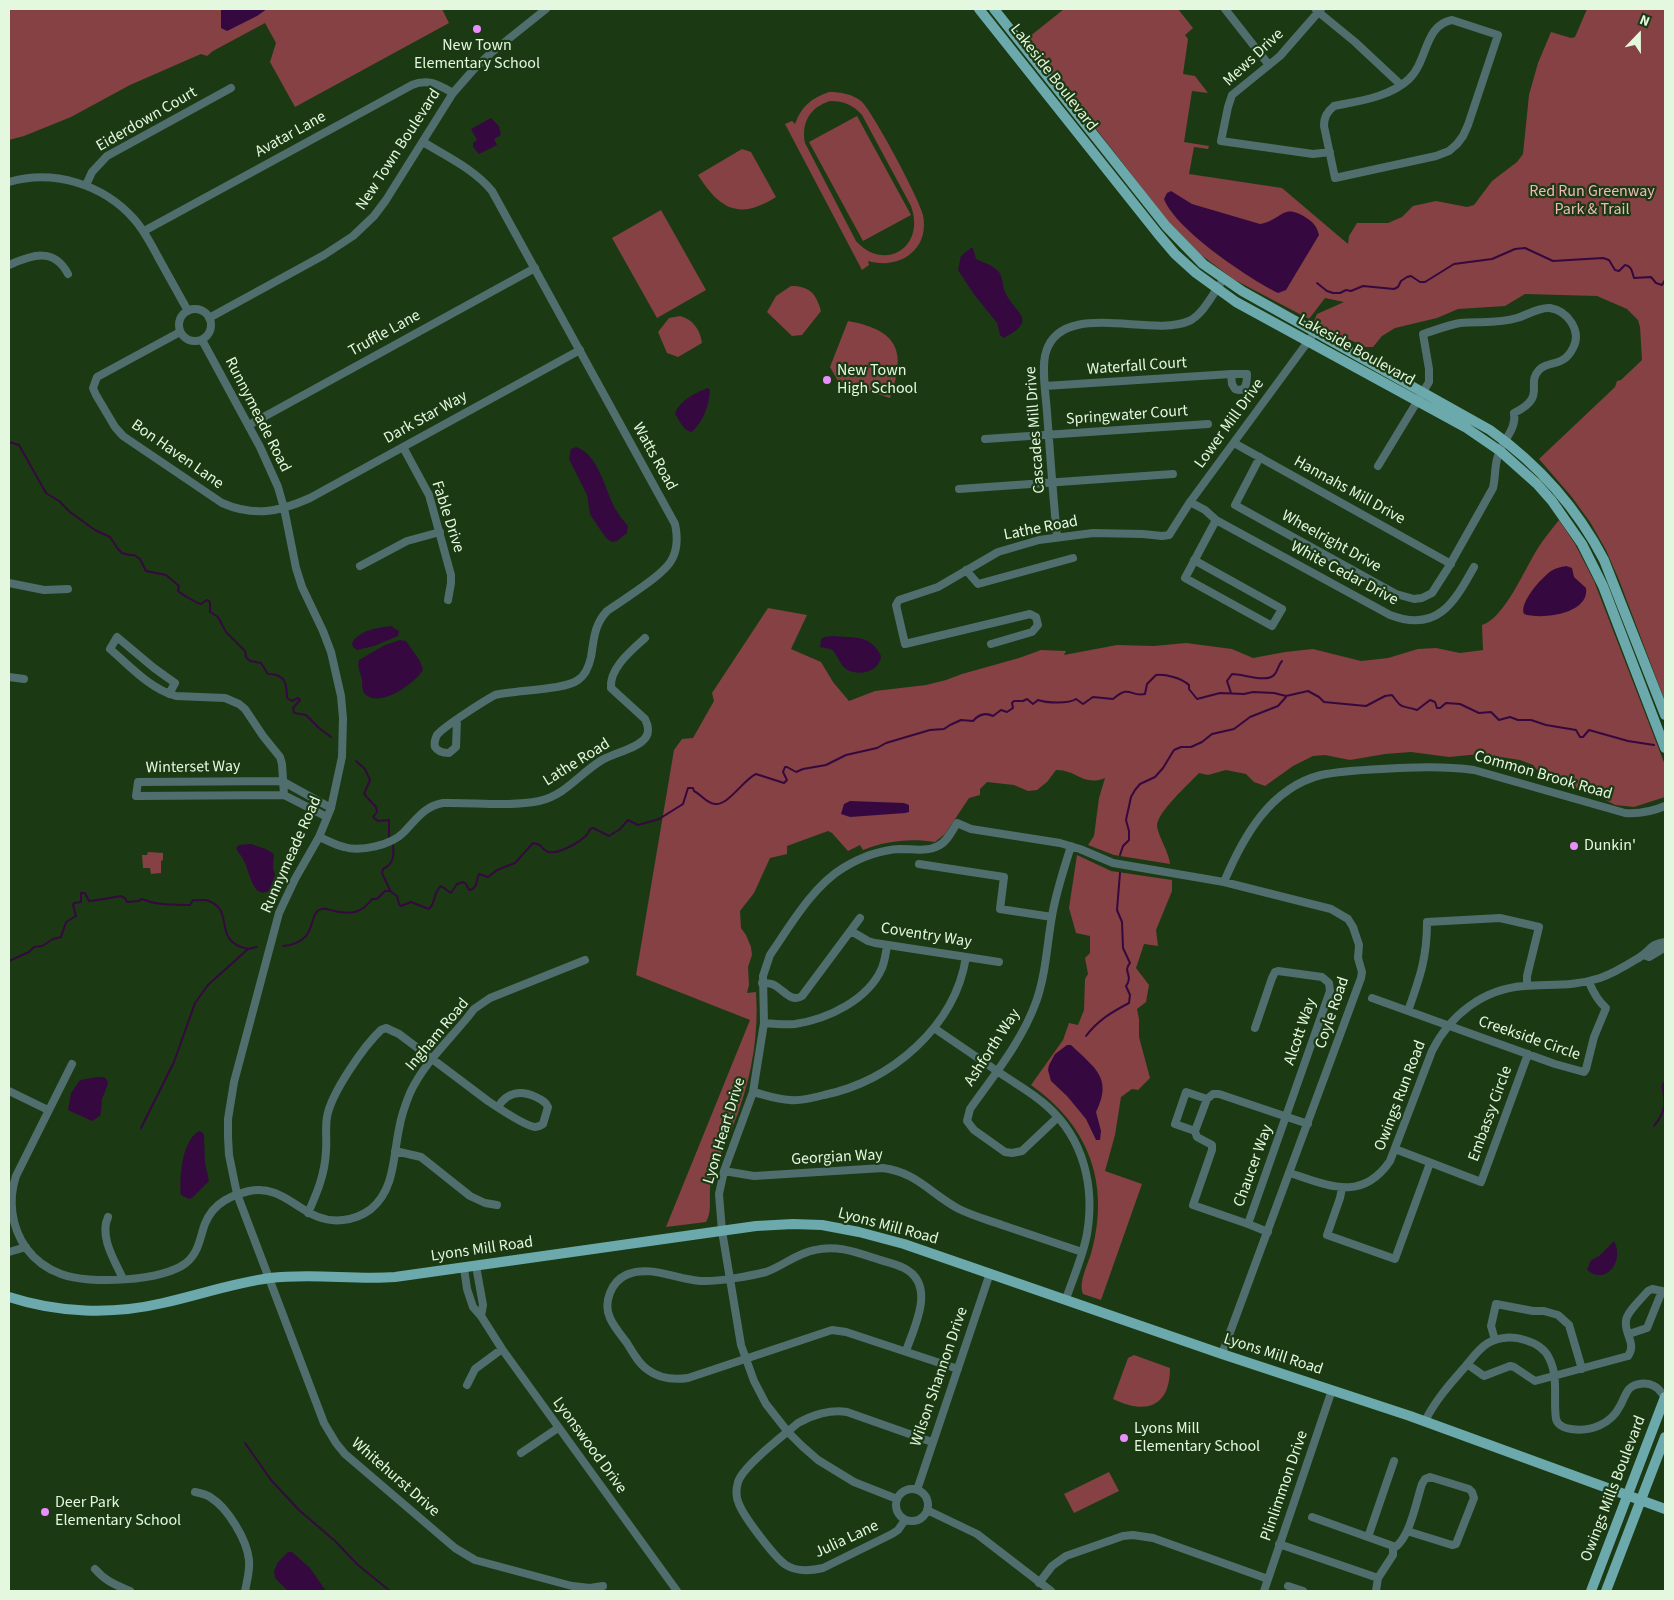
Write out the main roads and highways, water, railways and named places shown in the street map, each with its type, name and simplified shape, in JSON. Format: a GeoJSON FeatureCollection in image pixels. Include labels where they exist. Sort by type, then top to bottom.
{"type":"FeatureCollection","features":[{"type":"Feature","properties":{"kind":"main road","name":"Lakeside Boulevard"},"geometry":{"type":"LineString","coordinates":[[979,9],[1158,234],[1175,254],[1196,273],[1236,302],[1465,427],[1519,466],[1552,501],[1582,544],[1602,586],[1665,748]]}},
{"type":"Feature","properties":{"kind":"main road","name":"Lakeside Boulevard"},"geometry":{"type":"LineString","coordinates":[[994,9],[1166,226],[1204,264],[1223,279],[1490,430],[1505,440],[1546,476],[1592,537],[1613,581],[1665,715]]}},
{"type":"Feature","properties":{"kind":"main road","name":"Lyons Mill Road"},"geometry":{"type":"LineString","coordinates":[[9,1297],[74,1310],[112,1310],[154,1305],[211,1290],[270,1278],[310,1276],[373,1279],[773,1224],[832,1226],[880,1237],[990,1273],[1222,1354],[1425,1421],[1665,1509]]}},
{"type":"Feature","properties":{"kind":"main road","name":"Owings Mills Boulevard"},"geometry":{"type":"LineString","coordinates":[[1591,1591],[1665,1397]]}},
{"type":"Feature","properties":{"kind":"main road","name":"Owings Mills Boulevard"},"geometry":{"type":"LineString","coordinates":[[1606,1591],[1665,1437]]}},
{"type":"Feature","properties":{"kind":"waterway"},"geometry":{"type":"LineString","coordinates":[[1317,283],[1333,293],[1340,293],[1346,290],[1351,291],[1363,286],[1394,289],[1407,277],[1411,276],[1420,282],[1425,282],[1454,264],[1492,259],[1515,249],[1525,248],[1553,261],[1603,258],[1609,260],[1615,270],[1619,271],[1625,265],[1629,267],[1634,278],[1651,277],[1656,283],[1662,285],[1665,280]]}},
{"type":"Feature","properties":{"kind":"waterway"},"geometry":{"type":"LineString","coordinates":[[9,442],[19,445],[46,493],[95,530],[110,537],[122,553],[134,555],[140,559],[146,571],[166,575],[179,586],[178,591],[196,602],[201,604],[207,600],[210,602],[210,612],[218,617],[226,632],[245,651],[246,657],[250,661],[261,663],[268,674],[281,677],[285,683],[287,698],[292,701],[298,698],[300,700],[293,708],[294,713],[306,715],[331,737]]}},
{"type":"Feature","properties":{"kind":"waterway"},"geometry":{"type":"LineString","coordinates":[[1231,693],[1227,681],[1232,674],[1261,678],[1271,677],[1282,661]]}},
{"type":"Feature","properties":{"kind":"waterway"},"geometry":{"type":"LineString","coordinates":[[283,946],[303,939],[311,927],[314,915],[322,909],[346,913],[356,912],[372,899],[377,899],[385,891],[390,891],[397,896],[401,906],[411,902],[429,909],[433,904],[438,888],[441,886],[451,893],[457,884],[463,882],[469,890],[472,889],[479,874],[488,877],[497,870],[515,863],[533,843],[540,845],[548,852],[560,851],[579,841],[593,828],[609,836],[620,829],[628,820],[638,825],[659,819],[683,804],[688,788],[693,788],[694,791],[709,802],[720,803],[731,797],[746,781],[756,774],[784,783],[787,780],[783,772],[785,767],[796,772],[826,765],[846,755],[877,748],[886,743],[930,730],[944,729],[961,720],[973,721],[982,714],[993,716],[1001,710],[1007,712],[1013,708],[1012,703],[1014,701],[1027,699],[1033,704],[1038,700],[1068,702],[1076,699],[1083,704],[1093,697],[1113,699],[1123,692],[1145,694],[1147,684],[1156,675],[1164,675],[1182,680],[1189,685],[1189,689],[1197,699],[1220,693],[1244,694],[1253,692],[1274,693],[1286,696],[1308,691],[1324,702],[1366,706],[1385,696],[1392,695],[1400,705],[1417,710],[1430,700],[1435,702],[1437,708],[1446,703],[1460,704],[1479,713],[1491,712],[1499,720],[1510,717],[1518,720],[1531,720],[1546,725],[1576,730],[1580,737],[1583,737],[1589,730],[1628,741],[1654,745]]}},
{"type":"Feature","properties":{"kind":"waterway"},"geometry":{"type":"LineString","coordinates":[[1120,855],[1123,846],[1129,840],[1126,820],[1131,797],[1140,784],[1155,777],[1174,750],[1181,747],[1191,747],[1202,742],[1212,734],[1234,729],[1250,717],[1278,706],[1286,697]]}},
{"type":"Feature","properties":{"kind":"waterway"},"geometry":{"type":"LineString","coordinates":[[356,761],[365,769],[370,780],[364,794],[376,807],[377,812],[373,817],[378,821],[389,820],[389,837]]}},
{"type":"Feature","properties":{"kind":"waterway"},"geometry":{"type":"LineString","coordinates":[[390,890],[382,873],[383,869],[389,865],[392,859],[393,844]]}},
{"type":"Feature","properties":{"kind":"waterway"},"geometry":{"type":"LineString","coordinates":[[1086,1036],[1095,1025],[1129,1003],[1130,995],[1126,986],[1129,979],[1127,969],[1130,963],[1123,948],[1122,922],[1117,910],[1120,873]]}},
{"type":"Feature","properties":{"kind":"waterway"},"geometry":{"type":"LineString","coordinates":[[9,961],[29,952],[34,947],[42,946],[53,939],[61,937],[66,922],[76,916],[73,905],[74,903],[81,902],[81,893],[85,893],[89,901],[120,896],[125,898],[127,902],[142,899],[154,903],[190,905],[193,900],[207,900],[217,906],[221,912],[230,940],[248,949],[257,947]]}},
{"type":"Feature","properties":{"kind":"waterway"},"geometry":{"type":"LineString","coordinates":[[141,1128],[174,1062],[195,1003],[208,985],[248,949]]}},
{"type":"Feature","properties":{"kind":"waterway"},"geometry":{"type":"LineString","coordinates":[[1654,1126],[1664,1109],[1663,1084],[1665,1083]]}},
{"type":"Feature","properties":{"kind":"waterway"},"geometry":{"type":"LineString","coordinates":[[245,1443],[271,1480],[299,1510],[335,1541],[358,1565],[390,1591]]}},
{"type":"Feature","properties":{"kind":"place","name":"New Town Elementary School"},"geometry":{"type":"Point","coordinates":[477,29]}},
{"type":"Feature","properties":{"kind":"place","name":"New Town High School"},"geometry":{"type":"Point","coordinates":[827,380]}},
{"type":"Feature","properties":{"kind":"place","name":"Dunkin'"},"geometry":{"type":"Point","coordinates":[1574,846]}},
{"type":"Feature","properties":{"kind":"place","name":"Lyons Mill Elementary School"},"geometry":{"type":"Point","coordinates":[1124,1438]}},
{"type":"Feature","properties":{"kind":"place","name":"Deer Park Elementary School"},"geometry":{"type":"Point","coordinates":[45,1512]}},
{"type":"Feature","properties":{"kind":"park label","name":"Red Run Greenway Park & Trail"},"geometry":{"type":"Point","coordinates":[1592,201]}}]}
